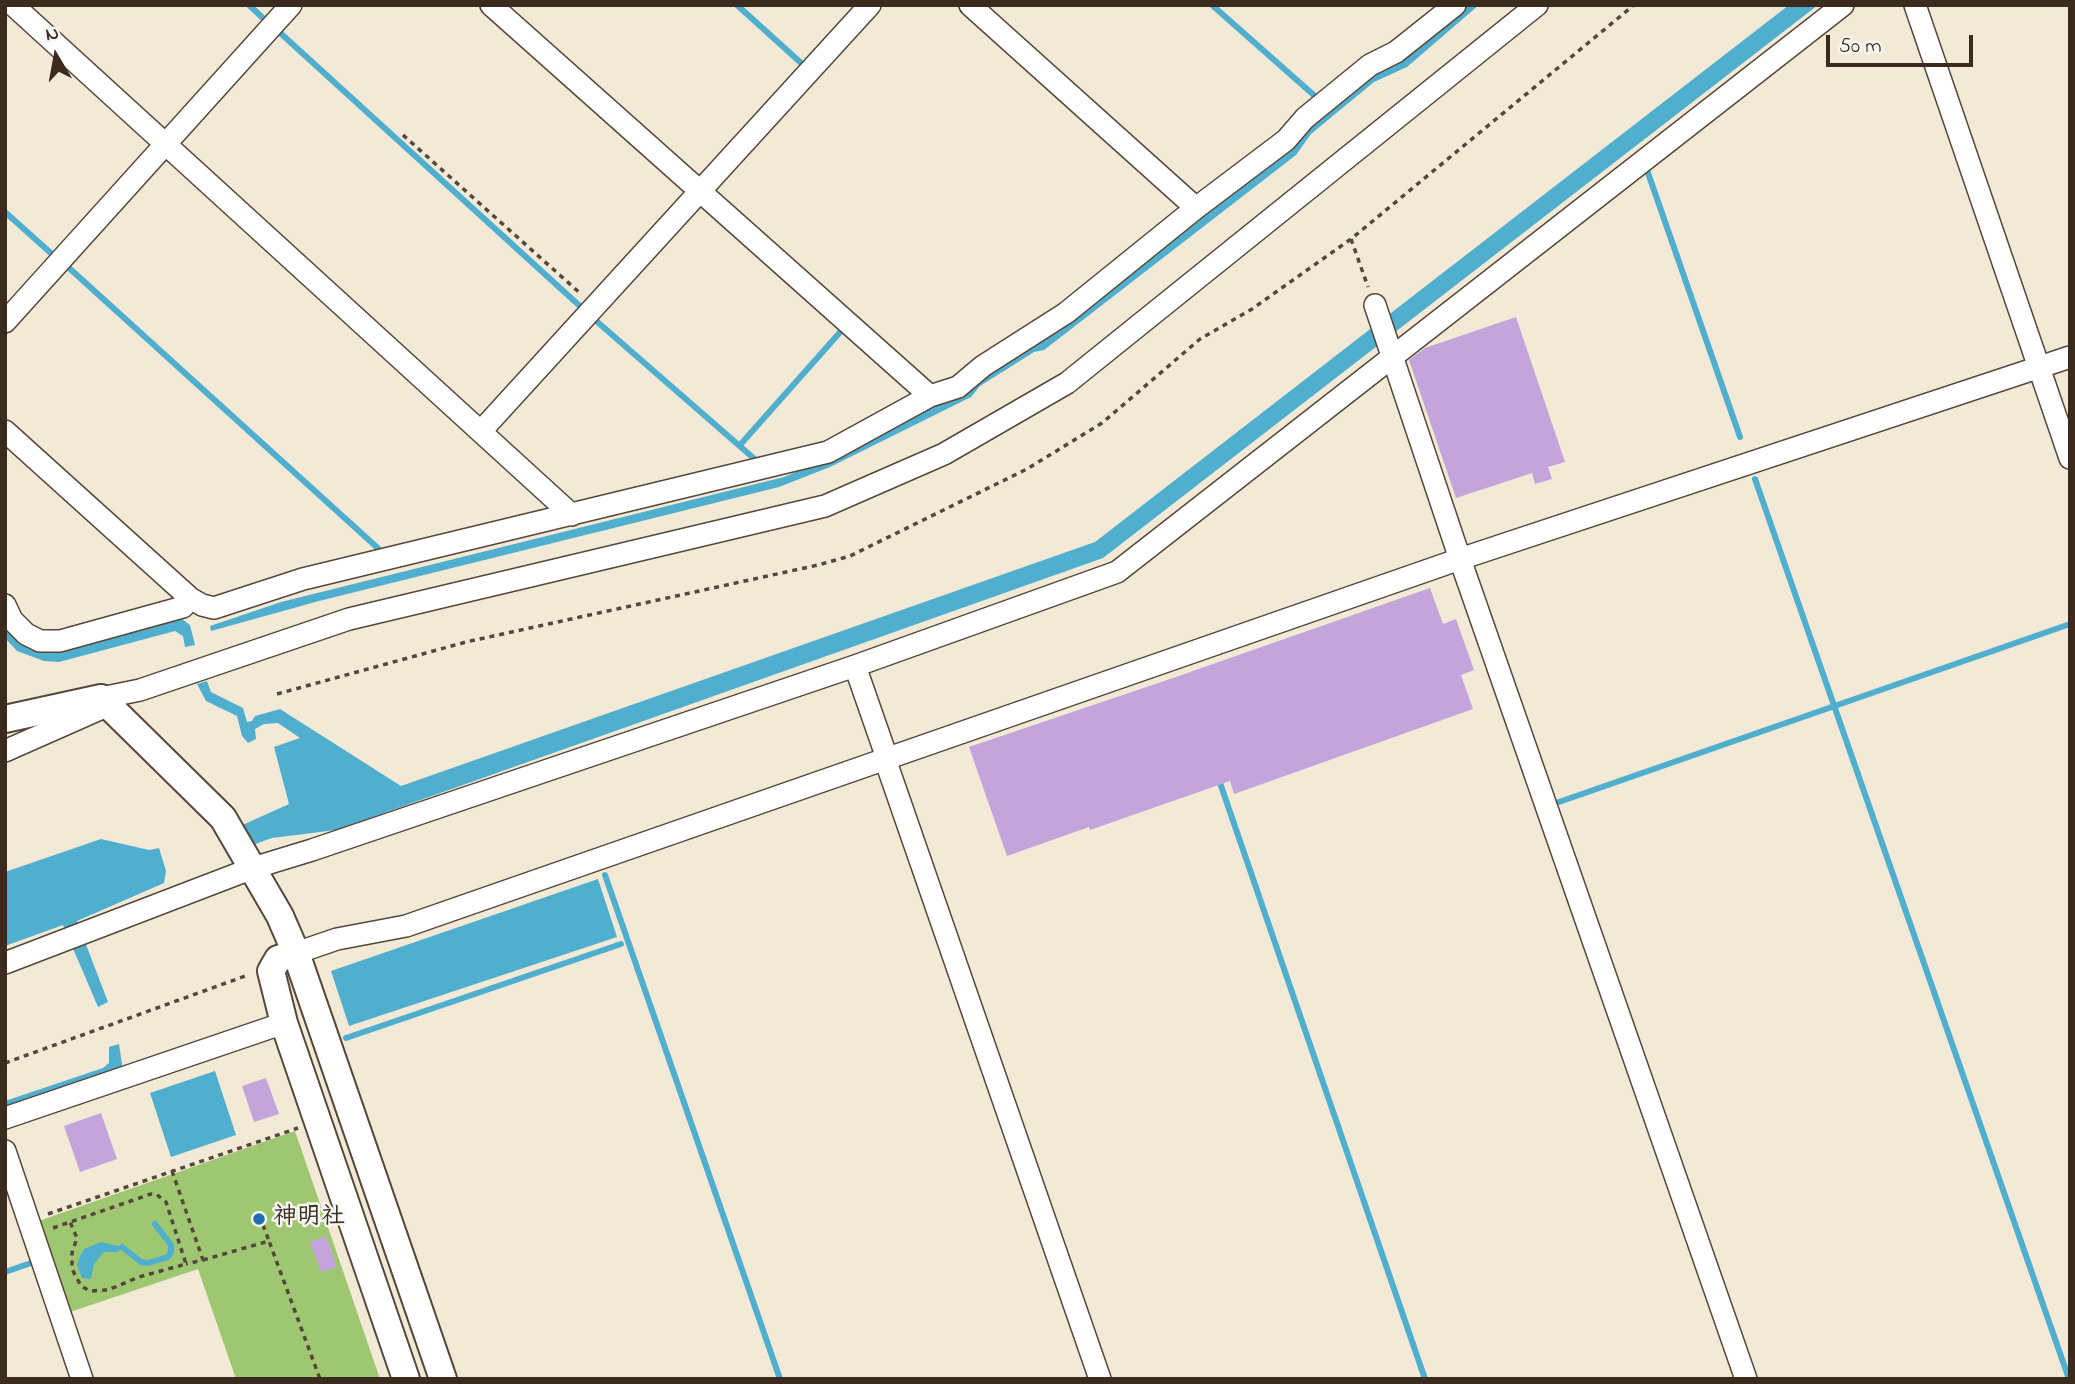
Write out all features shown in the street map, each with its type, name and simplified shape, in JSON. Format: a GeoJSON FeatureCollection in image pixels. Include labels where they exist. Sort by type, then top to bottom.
{"type":"FeatureCollection","features":[{"type":"Feature","properties":{"kind":"street"},"geometry":{"type":"LineString","coordinates":[[13,5],[482,430],[572,515]]}},
{"type":"Feature","properties":{"kind":"street"},"geometry":{"type":"LineString","coordinates":[[5,323],[291,5]]}},
{"type":"Feature","properties":{"kind":"street"},"geometry":{"type":"LineString","coordinates":[[491,5],[930,396]]}},
{"type":"Feature","properties":{"kind":"street"},"geometry":{"type":"LineString","coordinates":[[482,430],[870,5]]}},
{"type":"Feature","properties":{"kind":"street"},"geometry":{"type":"LineString","coordinates":[[970,5],[1196,208]]}},
{"type":"Feature","properties":{"kind":"street"},"geometry":{"type":"LineString","coordinates":[[5,719],[105,701],[349,619],[824,506],[944,454],[1067,383],[1536,5]]}},
{"type":"Feature","properties":{"kind":"street"},"geometry":{"type":"LineString","coordinates":[[5,964],[76,937],[249,862],[312,850],[855,666],[1117,572],[1843,5]]}},
{"type":"Feature","properties":{"kind":"street"},"geometry":{"type":"LineString","coordinates":[[1914,5],[2070,458]]}},
{"type":"Feature","properties":{"kind":"street"},"geometry":{"type":"LineString","coordinates":[[5,431],[191,598],[214,608],[303,579],[828,452],[930,396],[958,387],[983,366],[1066,313],[1196,208],[1286,140],[1305,118],[1370,65],[1396,52],[1451,6]]}},
{"type":"Feature","properties":{"kind":"street"},"geometry":{"type":"LineString","coordinates":[[1375,305],[1460,559],[1746,1379]]}},
{"type":"Feature","properties":{"kind":"street"},"geometry":{"type":"LineString","coordinates":[[406,1379],[284,1023],[271,971],[278,959],[337,939],[406,926],[1460,559],[2070,356]]}},
{"type":"Feature","properties":{"kind":"street"},"geometry":{"type":"LineString","coordinates":[[5,605],[12,620],[26,634],[40,640],[60,641],[183,607],[191,598]]}},
{"type":"Feature","properties":{"kind":"street"},"geometry":{"type":"LineString","coordinates":[[855,666],[1100,1379]]}},
{"type":"Feature","properties":{"kind":"street"},"geometry":{"type":"LineString","coordinates":[[5,751],[105,701]]}},
{"type":"Feature","properties":{"kind":"street"},"geometry":{"type":"LineString","coordinates":[[105,701],[223,818],[280,916],[296,953],[443,1379]]}},
{"type":"Feature","properties":{"kind":"street"},"geometry":{"type":"LineString","coordinates":[[5,1118],[284,1023]]}},
{"type":"Feature","properties":{"kind":"street"},"geometry":{"type":"LineString","coordinates":[[5,1151],[82,1379]]}},
{"type":"Feature","properties":{"kind":"path"},"geometry":{"type":"LineString","coordinates":[[403,135],[595,307]]}},
{"type":"Feature","properties":{"kind":"path"},"geometry":{"type":"LineString","coordinates":[[1351,239],[1375,305]]}},
{"type":"Feature","properties":{"kind":"path"},"geometry":{"type":"LineString","coordinates":[[5,1063],[243,976],[271,971]]}},
{"type":"Feature","properties":{"kind":"path"},"geometry":{"type":"LineString","coordinates":[[32,1228],[172,1171],[298,1127],[302,1140]]}},
{"type":"Feature","properties":{"kind":"path"},"geometry":{"type":"LineString","coordinates":[[172,1171],[203,1259]]}},
{"type":"Feature","properties":{"kind":"path"},"geometry":{"type":"LineString","coordinates":[[32,1228],[70,1222],[151,1195],[160,1195],[166,1202],[186,1264]]}},
{"type":"Feature","properties":{"kind":"path"},"geometry":{"type":"LineString","coordinates":[[70,1222],[77,1238],[71,1258],[72,1269],[80,1286],[90,1291],[108,1290],[139,1277],[269,1241]]}},
{"type":"Feature","properties":{"kind":"path"},"geometry":{"type":"LineString","coordinates":[[263,1225],[320,1379]]}},
{"type":"Feature","properties":{"kind":"green space","name":"神明社"},"geometry":{"type":"Polygon","coordinates":[[[295,1131],[380,1379],[236,1379],[198,1269],[67,1313],[36,1222],[295,1131]]]}},
{"type":"Feature","properties":{"kind":"water"},"geometry":{"type":"Polygon","coordinates":[[[1461,5],[1479,5],[1407,67],[1374,82],[1311,134],[1296,155],[1044,350],[1034,352],[980,386],[971,397],[830,467],[779,487],[319,601],[211,631],[210,626],[281,602],[784,477],[834,456],[964,389],[1461,5]]]}},
{"type":"Feature","properties":{"kind":"water"},"geometry":{"type":"Polygon","coordinates":[[[1789,5],[1818,5],[1103,558],[336,830],[272,838],[244,848],[238,827],[289,804],[274,747],[300,738],[278,723],[264,724],[255,729],[256,739],[248,743],[242,736],[237,716],[206,701],[197,684],[207,681],[211,692],[243,708],[247,722],[252,721],[255,716],[280,709],[401,786],[1095,542],[1789,5]]]}},
{"type":"Feature","properties":{"kind":"water"},"geometry":{"type":"Polygon","coordinates":[[[182,619],[190,625],[195,645],[185,647],[183,636],[175,631],[59,662],[44,661],[17,651],[5,638],[5,626],[54,650],[182,619]]]}},
{"type":"Feature","properties":{"kind":"water"},"geometry":{"type":"Polygon","coordinates":[[[101,839],[149,850],[159,848],[166,871],[164,883],[77,921],[108,1002],[98,1007],[63,925],[5,946],[5,872],[101,839]]]}},
{"type":"Feature","properties":{"kind":"water"},"geometry":{"type":"Polygon","coordinates":[[[598,879],[617,937],[349,1026],[331,971],[598,879]]]}},
{"type":"Feature","properties":{"kind":"water"},"geometry":{"type":"Polygon","coordinates":[[[119,1044],[123,1071],[5,1112],[5,1101],[103,1068],[109,1063],[109,1047],[119,1044]]]}},
{"type":"Feature","properties":{"kind":"water"},"geometry":{"type":"Polygon","coordinates":[[[215,1071],[236,1135],[171,1157],[150,1093],[215,1071]]]}},
{"type":"Feature","properties":{"kind":"water"},"geometry":{"type":"Polygon","coordinates":[[[101,1242],[122,1247],[118,1252],[104,1252],[94,1264],[91,1279],[82,1278],[77,1265],[80,1256],[84,1249],[101,1242]]]}},
{"type":"Feature","properties":{"kind":"building"},"geometry":{"type":"Polygon","coordinates":[[[1516,317],[1565,462],[1548,467],[1552,479],[1535,484],[1532,473],[1456,498],[1409,360],[1425,348],[1516,317]]]}},
{"type":"Feature","properties":{"kind":"building"},"geometry":{"type":"Polygon","coordinates":[[[1430,588],[1443,624],[1456,619],[1474,670],[1461,675],[1473,709],[1234,794],[1230,781],[1007,856],[969,747],[1430,588]]]}},
{"type":"Feature","properties":{"kind":"building"},"geometry":{"type":"Polygon","coordinates":[[[266,1078],[279,1114],[254,1122],[242,1086],[266,1078]]]}},
{"type":"Feature","properties":{"kind":"building"},"geometry":{"type":"Polygon","coordinates":[[[101,1113],[117,1159],[80,1172],[64,1126],[101,1113]]]}},
{"type":"Feature","properties":{"kind":"building"},"geometry":{"type":"Polygon","coordinates":[[[326,1236],[337,1267],[321,1272],[310,1242],[326,1236]]]}},
{"type":"Feature","properties":{"kind":"waterway"},"geometry":{"type":"LineString","coordinates":[[249,5],[265,20]]}},
{"type":"Feature","properties":{"kind":"waterway"},"geometry":{"type":"LineString","coordinates":[[737,5],[800,62]]}},
{"type":"Feature","properties":{"kind":"waterway"},"geometry":{"type":"LineString","coordinates":[[1212,5],[1316,97]]}},
{"type":"Feature","properties":{"kind":"waterway"},"geometry":{"type":"LineString","coordinates":[[277,30],[582,308]]}},
{"type":"Feature","properties":{"kind":"waterway"},"geometry":{"type":"LineString","coordinates":[[1647,170],[1740,437]]}},
{"type":"Feature","properties":{"kind":"waterway"},"geometry":{"type":"LineString","coordinates":[[5,212],[53,255]]}},
{"type":"Feature","properties":{"kind":"waterway"},"geometry":{"type":"LineString","coordinates":[[68,267],[381,551]]}},
{"type":"Feature","properties":{"kind":"waterway"},"geometry":{"type":"LineString","coordinates":[[594,319],[758,462]]}},
{"type":"Feature","properties":{"kind":"waterway"},"geometry":{"type":"LineString","coordinates":[[740,445],[842,330]]}},
{"type":"Feature","properties":{"kind":"waterway"},"geometry":{"type":"LineString","coordinates":[[1755,479],[2069,1379]]}},
{"type":"Feature","properties":{"kind":"waterway"},"geometry":{"type":"LineString","coordinates":[[1559,802],[2070,624]]}},
{"type":"Feature","properties":{"kind":"waterway"},"geometry":{"type":"LineString","coordinates":[[1218,777],[1425,1379]]}},
{"type":"Feature","properties":{"kind":"waterway"},"geometry":{"type":"LineString","coordinates":[[605,875],[780,1379]]}},
{"type":"Feature","properties":{"kind":"waterway"},"geometry":{"type":"LineString","coordinates":[[346,1038],[621,944]]}},
{"type":"Feature","properties":{"kind":"waterway"},"geometry":{"type":"LineString","coordinates":[[122,1247],[141,1262],[148,1263],[168,1257],[171,1245],[155,1224]]}},
{"type":"Feature","properties":{"kind":"waterway"},"geometry":{"type":"LineString","coordinates":[[5,1272],[34,1262]]}},
{"type":"Feature","properties":{"kind":"place","name":"神明社"},"geometry":{"type":"Point","coordinates":[259,1219]}}]}
